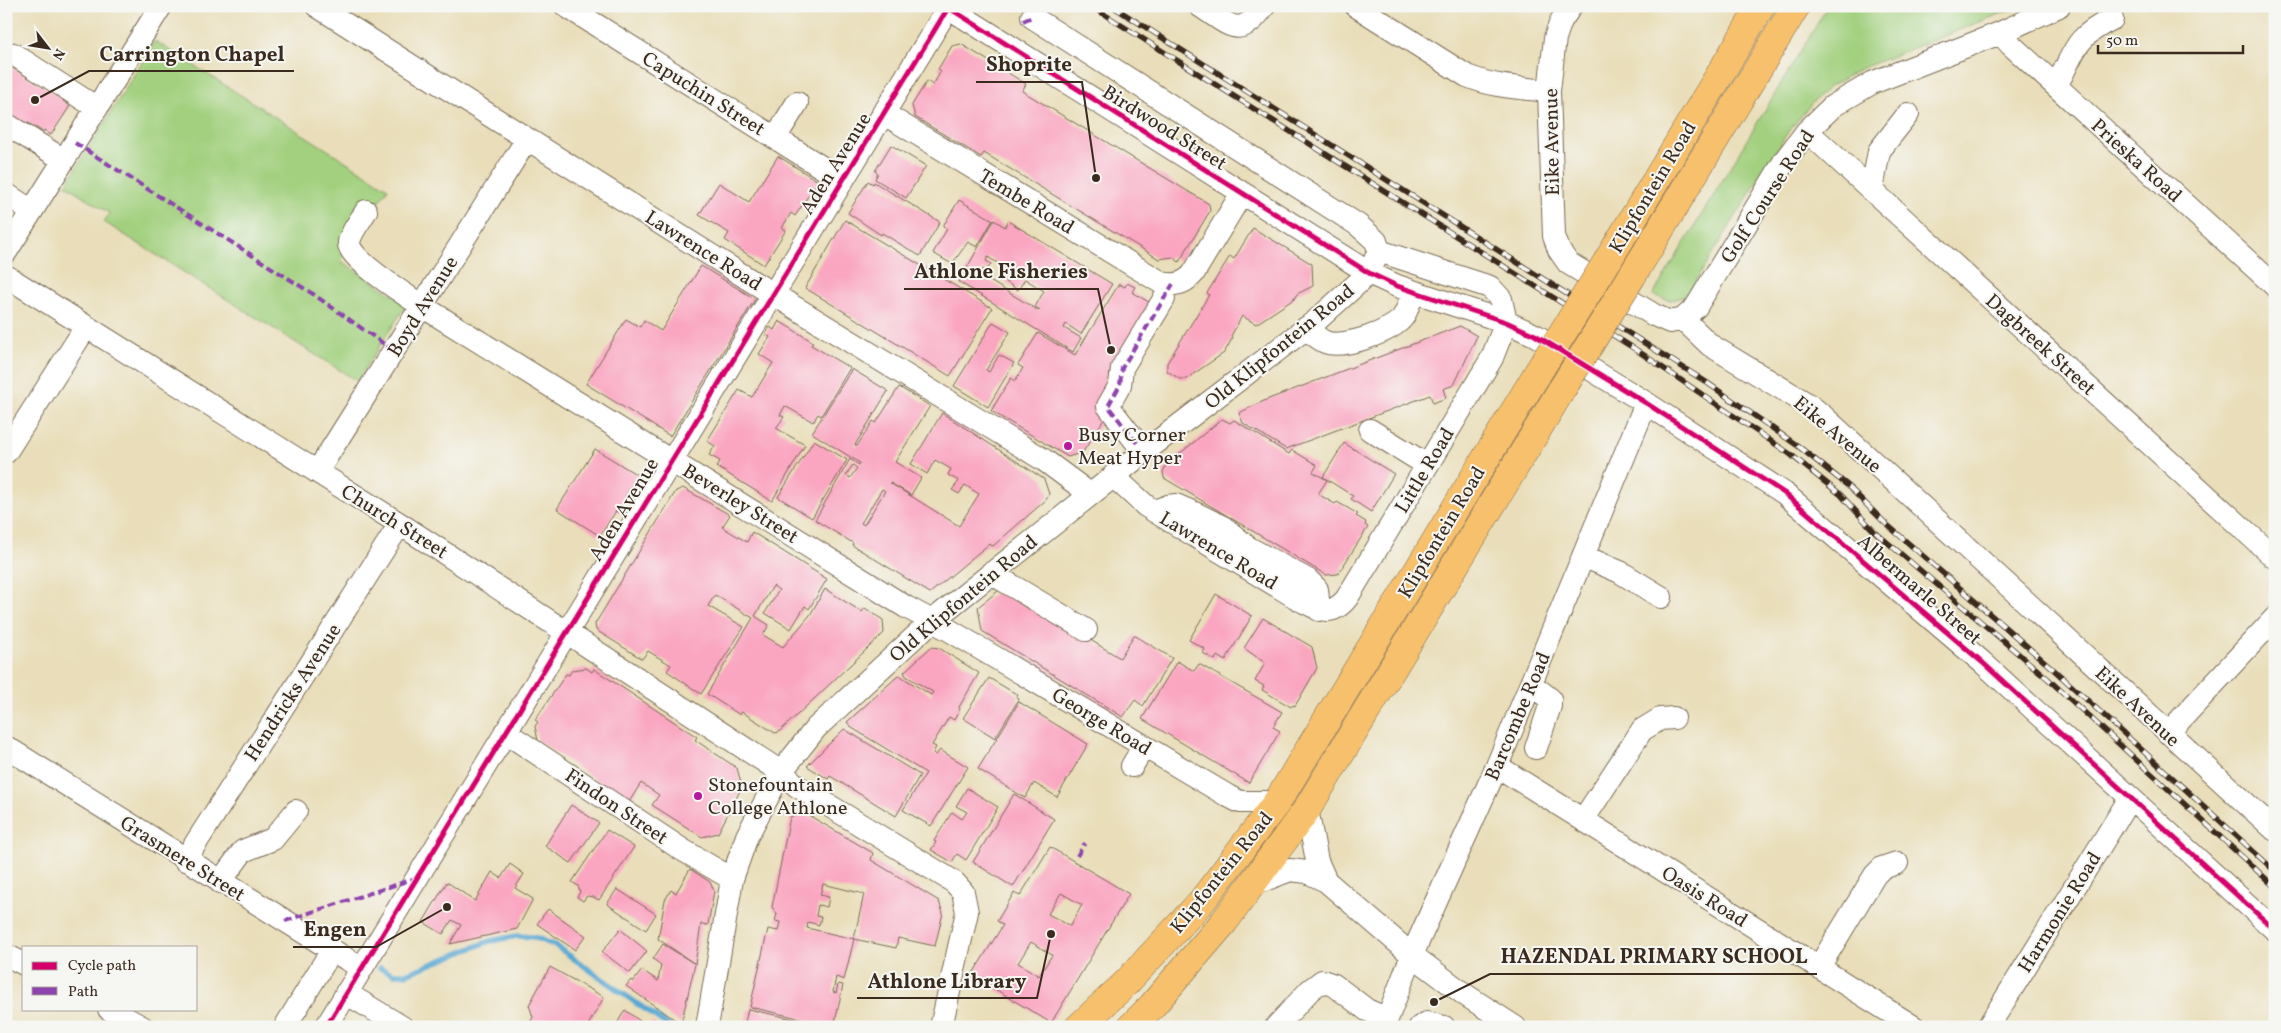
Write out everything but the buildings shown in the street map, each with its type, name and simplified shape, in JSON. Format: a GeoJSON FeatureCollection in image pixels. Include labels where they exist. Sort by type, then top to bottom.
{"type":"FeatureCollection","features":[{"type":"Feature","properties":{"kind":"main road","name":"Klipfontein Road"},"geometry":{"type":"LineString","coordinates":[[1079,1027],[1126,983],[1202,901],[1277,802],[1761,6]]}},
{"type":"Feature","properties":{"kind":"main road","name":"Klipfontein Road"},"geometry":{"type":"LineString","coordinates":[[1131,1027],[1158,999],[1254,884],[1307,810],[1796,6]]}},
{"type":"Feature","properties":{"kind":"street"},"geometry":{"type":"LineString","coordinates":[[6,252],[161,6]]}},
{"type":"Feature","properties":{"kind":"street","name":"Lawrence Road"},"geometry":{"type":"LineString","coordinates":[[317,6],[772,292],[1044,460],[1090,494]]}},
{"type":"Feature","properties":{"kind":"street","name":"Capuchin Street"},"geometry":{"type":"LineString","coordinates":[[566,6],[842,180]]}},
{"type":"Feature","properties":{"kind":"street"},"geometry":{"type":"LineString","coordinates":[[1200,6],[1237,27],[1246,26],[1254,20],[1264,6]]}},
{"type":"Feature","properties":{"kind":"street"},"geometry":{"type":"LineString","coordinates":[[1356,6],[1467,76],[1482,83],[1548,91]]}},
{"type":"Feature","properties":{"kind":"street","name":"Eike Avenue"},"geometry":{"type":"LineString","coordinates":[[1571,6],[1561,21],[1555,38],[1548,91],[1554,236],[1558,250],[1568,263],[1670,322],[1683,319],[1710,345],[1823,416],[2275,830]]}},
{"type":"Feature","properties":{"kind":"street","name":"Golf Course Road"},"geometry":{"type":"LineString","coordinates":[[1683,319],[1696,306],[1773,178],[1807,131],[1833,106],[1872,83],[2000,33],[2059,6]]}},
{"type":"Feature","properties":{"kind":"street","name":"Birdwood Street"},"geometry":{"type":"LineString","coordinates":[[947,7],[1369,273]]}},
{"type":"Feature","properties":{"kind":"street","name":"Aden Avenue"},"geometry":{"type":"LineString","coordinates":[[326,1027],[947,7]]}},
{"type":"Feature","properties":{"kind":"street"},"geometry":{"type":"LineString","coordinates":[[1032,17],[1369,232],[1376,241],[1379,251],[1369,273],[1413,292],[1506,322],[1502,299],[1490,287],[1379,251]]}},
{"type":"Feature","properties":{"kind":"street"},"geometry":{"type":"LineString","coordinates":[[2056,86],[2065,71],[2069,57],[2081,39],[2112,19]]}},
{"type":"Feature","properties":{"kind":"street","name":"Prieska Road"},"geometry":{"type":"LineString","coordinates":[[2000,33],[2275,286]]}},
{"type":"Feature","properties":{"kind":"street"},"geometry":{"type":"LineString","coordinates":[[1044,68],[1064,38]]}},
{"type":"Feature","properties":{"kind":"street"},"geometry":{"type":"LineString","coordinates":[[6,53],[13,54],[97,108]]}},
{"type":"Feature","properties":{"kind":"street"},"geometry":{"type":"LineString","coordinates":[[776,138],[797,103]]}},
{"type":"Feature","properties":{"kind":"street","name":"Tembe Road"},"geometry":{"type":"LineString","coordinates":[[883,114],[1162,283],[1168,292]]}},
{"type":"Feature","properties":{"kind":"street"},"geometry":{"type":"LineString","coordinates":[[1872,190],[1879,151],[1908,114]]}},
{"type":"Feature","properties":{"kind":"street"},"geometry":{"type":"LineString","coordinates":[[6,124],[64,160]]}},
{"type":"Feature","properties":{"kind":"street","name":"Dagbreek Street"},"geometry":{"type":"LineString","coordinates":[[1807,131],[2275,558]]}},
{"type":"Feature","properties":{"kind":"street"},"geometry":{"type":"LineString","coordinates":[[1196,164],[1214,133]]}},
{"type":"Feature","properties":{"kind":"street","name":"Boyd Avenue"},"geometry":{"type":"LineString","coordinates":[[316,472],[527,139]]}},
{"type":"Feature","properties":{"kind":"street"},"geometry":{"type":"LineString","coordinates":[[1137,443],[1108,406],[1120,385],[1122,368],[1168,292],[1193,274],[1242,193]]}},
{"type":"Feature","properties":{"kind":"street"},"geometry":{"type":"LineString","coordinates":[[6,194],[32,211]]}},
{"type":"Feature","properties":{"kind":"street","name":"Beverley Street"},"geometry":{"type":"LineString","coordinates":[[366,211],[349,243],[350,250],[363,264],[422,306],[671,459],[906,607],[932,621]]}},
{"type":"Feature","properties":{"kind":"street","name":"Old Klipfontein Road"},"geometry":{"type":"LineString","coordinates":[[706,1027],[732,878],[747,836],[781,772],[795,751],[822,722],[932,621],[1112,476],[1306,328],[1369,273]]}},
{"type":"Feature","properties":{"kind":"street","name":"Church Street"},"geometry":{"type":"LineString","coordinates":[[6,276],[566,630],[781,772],[798,786],[954,882],[966,898],[967,912],[941,1027]]}},
{"type":"Feature","properties":{"kind":"street"},"geometry":{"type":"LineString","coordinates":[[1306,328],[1326,342],[1335,344],[1373,335],[1396,324],[1403,317],[1413,292]]}},
{"type":"Feature","properties":{"kind":"street","name":"Albermarle Street"},"geometry":{"type":"LineString","coordinates":[[1506,322],[1535,335],[1646,403],[1760,476],[1819,521],[1982,662],[2275,930]]}},
{"type":"Feature","properties":{"kind":"street","name":"Little Road"},"geometry":{"type":"LineString","coordinates":[[1326,610],[1341,605],[1346,598],[1492,358],[1506,322]]}},
{"type":"Feature","properties":{"kind":"street"},"geometry":{"type":"LineString","coordinates":[[6,452],[86,327]]}},
{"type":"Feature","properties":{"kind":"street","name":"Barcombe Road"},"geometry":{"type":"LineString","coordinates":[[1385,1023],[1412,955],[1497,766],[1646,403]]}},
{"type":"Feature","properties":{"kind":"street"},"geometry":{"type":"LineString","coordinates":[[1370,430],[1427,465]]}},
{"type":"Feature","properties":{"kind":"street","name":"Lawrence Road"},"geometry":{"type":"LineString","coordinates":[[1112,476],[1154,511],[1245,556],[1326,610]]}},
{"type":"Feature","properties":{"kind":"street","name":"Hendricks Avenue"},"geometry":{"type":"LineString","coordinates":[[185,860],[400,524]]}},
{"type":"Feature","properties":{"kind":"street"},"geometry":{"type":"LineString","coordinates":[[1583,556],[1620,572],[1661,597]]}},
{"type":"Feature","properties":{"kind":"street"},"geometry":{"type":"LineString","coordinates":[[991,573],[1086,630]]}},
{"type":"Feature","properties":{"kind":"street"},"geometry":{"type":"LineString","coordinates":[[2168,733],[2275,618]]}},
{"type":"Feature","properties":{"kind":"street","name":"George Road"},"geometry":{"type":"LineString","coordinates":[[932,621],[1240,802],[1277,802]]}},
{"type":"Feature","properties":{"kind":"street"},"geometry":{"type":"LineString","coordinates":[[1531,684],[1550,699],[1550,706],[1536,748]]}},
{"type":"Feature","properties":{"kind":"street"},"geometry":{"type":"LineString","coordinates":[[1583,820],[1642,730],[1660,719],[1674,718]]}},
{"type":"Feature","properties":{"kind":"street","name":"Findon Street"},"geometry":{"type":"LineString","coordinates":[[505,732],[681,849],[732,878]]}},
{"type":"Feature","properties":{"kind":"street"},"geometry":{"type":"LineString","coordinates":[[1132,766],[1144,746]]}},
{"type":"Feature","properties":{"kind":"street","name":"Grasmere Street"},"geometry":{"type":"LineString","coordinates":[[6,747],[220,882],[362,968]]}},
{"type":"Feature","properties":{"kind":"street","name":"Oasis Road"},"geometry":{"type":"LineString","coordinates":[[1497,766],[1914,1027]]}},
{"type":"Feature","properties":{"kind":"street","name":"Harmonie Road"},"geometry":{"type":"LineString","coordinates":[[1988,1027],[2130,798]]}},
{"type":"Feature","properties":{"kind":"street"},"geometry":{"type":"LineString","coordinates":[[1307,810],[1317,861],[1326,880]]}},
{"type":"Feature","properties":{"kind":"street"},"geometry":{"type":"LineString","coordinates":[[220,882],[243,851],[273,839],[296,811]]}},
{"type":"Feature","properties":{"kind":"street"},"geometry":{"type":"LineString","coordinates":[[1819,967],[1875,875],[1882,868],[1897,863]]}},
{"type":"Feature","properties":{"kind":"street"},"geometry":{"type":"LineString","coordinates":[[1254,884],[1290,870],[1307,872],[1326,880],[1485,1019],[1515,1027]]}},
{"type":"Feature","properties":{"kind":"street"},"geometry":{"type":"LineString","coordinates":[[285,1027],[332,950]]}},
{"type":"Feature","properties":{"kind":"street"},"geometry":{"type":"LineString","coordinates":[[6,954],[22,963]]}},
{"type":"Feature","properties":{"kind":"street"},"geometry":{"type":"LineString","coordinates":[[1276,1027],[1310,990],[1322,981],[1334,985],[1385,1023]]}},
{"type":"Feature","properties":{"kind":"street"},"geometry":{"type":"LineString","coordinates":[[346,993],[402,1027]]}},
{"type":"Feature","properties":{"kind":"street"},"geometry":{"type":"LineString","coordinates":[[111,1010],[142,1027]]}},
{"type":"Feature","properties":{"kind":"street"},"geometry":{"type":"LineString","coordinates":[[1420,1027],[1427,1023],[1444,1027]]}},
{"type":"Feature","properties":{"kind":"green space"},"geometry":{"type":"Polygon","coordinates":[[[1828,6],[2020,6],[1860,69],[1831,86],[1811,104],[1788,132],[1689,292],[1680,298],[1671,300],[1653,295],[1828,6]]]}},
{"type":"Feature","properties":{"kind":"green space"},"geometry":{"type":"Polygon","coordinates":[[[155,41],[388,188],[341,261],[407,304],[357,381],[104,222],[109,213],[66,185],[155,41]]]}},
{"type":"Feature","properties":{"kind":"waterway"},"geometry":{"type":"LineString","coordinates":[[380,968],[394,974],[406,974],[490,941],[517,936],[534,937],[556,946],[670,1027]]}},
{"type":"Feature","properties":{"kind":"railway"},"geometry":{"type":"LineString","coordinates":[[1091,6],[1635,349],[1790,454],[1840,494],[1874,531],[2047,678],[2275,887]]}},
{"type":"Feature","properties":{"kind":"railway"},"geometry":{"type":"LineString","coordinates":[[1112,6],[1706,382],[1798,446],[1847,485],[1884,522],[2053,669],[2275,871]]}},
{"type":"Feature","properties":{"kind":"marked path"},"geometry":{"type":"LineString","coordinates":[[1023,21],[1032,17]]}},
{"type":"Feature","properties":{"kind":"marked path"},"geometry":{"type":"LineString","coordinates":[[75,143],[313,294],[394,351]]}},
{"type":"Feature","properties":{"kind":"marked path"},"geometry":{"type":"LineString","coordinates":[[1137,443],[1108,406],[1120,385],[1122,368],[1173,284]]}},
{"type":"Feature","properties":{"kind":"marked path"},"geometry":{"type":"LineString","coordinates":[[1077,856],[1085,843]]}},
{"type":"Feature","properties":{"kind":"marked path"},"geometry":{"type":"LineString","coordinates":[[285,921],[416,878]]}},
{"type":"Feature","properties":{"kind":"cycle path"},"geometry":{"type":"LineString","coordinates":[[946,6],[1369,273],[1397,286],[1506,322],[1535,335],[1646,403],[1784,493],[1982,662],[2275,930]]}},
{"type":"Feature","properties":{"kind":"cycle path"},"geometry":{"type":"LineString","coordinates":[[326,1027],[948,8]]}},
{"type":"Feature","properties":{"kind":"place","name":"Carrington Chapel"},"geometry":{"type":"Point","coordinates":[35,100]}},
{"type":"Feature","properties":{"kind":"place","name":"Shoprite"},"geometry":{"type":"Point","coordinates":[1096,178]}},
{"type":"Feature","properties":{"kind":"place","name":"Athlone Fisheries"},"geometry":{"type":"Point","coordinates":[1111,350]}},
{"type":"Feature","properties":{"kind":"place","name":"Busy Corner Meat Hyper"},"geometry":{"type":"Point","coordinates":[1068,446]}},
{"type":"Feature","properties":{"kind":"place","name":"Stonefountain College Athlone"},"geometry":{"type":"Point","coordinates":[698,796]}},
{"type":"Feature","properties":{"kind":"place","name":"Engen"},"geometry":{"type":"Point","coordinates":[447,907]}},
{"type":"Feature","properties":{"kind":"place","name":"Athlone Library"},"geometry":{"type":"Point","coordinates":[1051,934]}},
{"type":"Feature","properties":{"kind":"place","name":"HAZENDAL PRIMARY SCHOOL"},"geometry":{"type":"Point","coordinates":[1434,1002]}}]}
